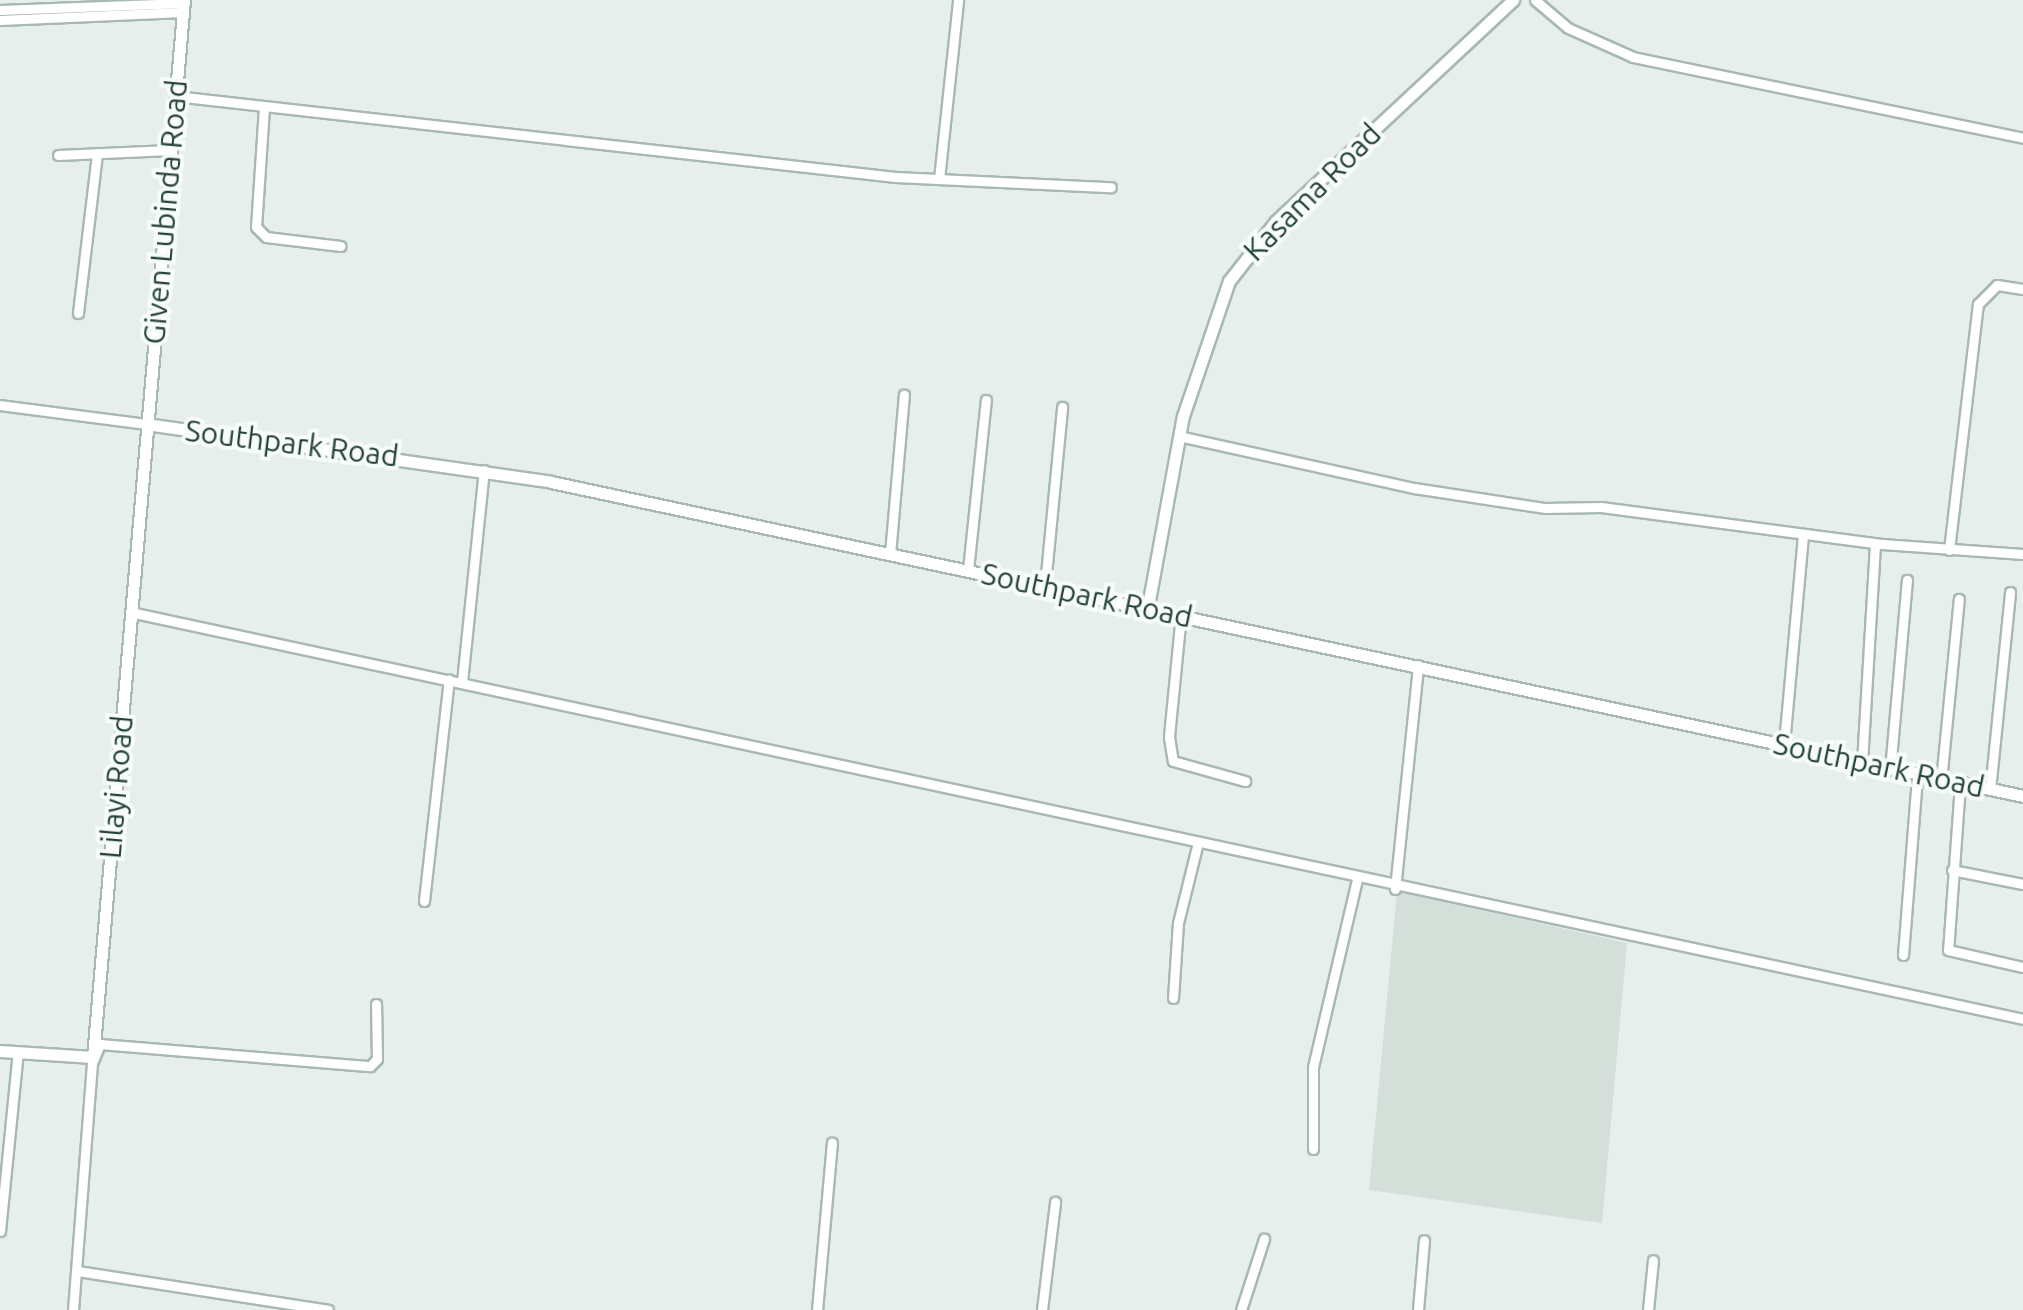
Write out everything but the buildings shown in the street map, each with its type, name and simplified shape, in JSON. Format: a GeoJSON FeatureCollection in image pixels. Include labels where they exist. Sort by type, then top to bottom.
{"type":"FeatureCollection","features":[{"type":"Feature","properties":{"kind":"street"},"geometry":{"type":"LineString","coordinates":[[940,179],[958,0]]}},
{"type":"Feature","properties":{"kind":"street","name":"Kasama Road"},"geometry":{"type":"LineString","coordinates":[[1148,606],[1179,436],[1199,354],[1240,264],[1276,221],[1512,0]]}},
{"type":"Feature","properties":{"kind":"street"},"geometry":{"type":"LineString","coordinates":[[1535,0],[1568,28],[1633,57],[2023,138]]}},
{"type":"Feature","properties":{"kind":"street"},"geometry":{"type":"LineString","coordinates":[[0,10],[184,5]]}},
{"type":"Feature","properties":{"kind":"street"},"geometry":{"type":"LineString","coordinates":[[0,20],[184,5]]}},
{"type":"Feature","properties":{"kind":"street","name":"Given Lubinda Road"},"geometry":{"type":"LineString","coordinates":[[146,424],[184,5]]}},
{"type":"Feature","properties":{"kind":"street"},"geometry":{"type":"LineString","coordinates":[[175,96],[940,179],[1111,186]]}},
{"type":"Feature","properties":{"kind":"street"},"geometry":{"type":"LineString","coordinates":[[264,107],[256,227],[266,237],[340,246]]}},
{"type":"Feature","properties":{"kind":"street"},"geometry":{"type":"LineString","coordinates":[[58,155],[170,150]]}},
{"type":"Feature","properties":{"kind":"street"},"geometry":{"type":"LineString","coordinates":[[78,313],[97,153]]}},
{"type":"Feature","properties":{"kind":"street"},"geometry":{"type":"LineString","coordinates":[[1949,550],[1978,304],[1997,285],[2023,288]]}},
{"type":"Feature","properties":{"kind":"street"},"geometry":{"type":"LineString","coordinates":[[890,554],[904,394]]}},
{"type":"Feature","properties":{"kind":"street"},"geometry":{"type":"LineString","coordinates":[[968,570],[986,400]]}},
{"type":"Feature","properties":{"kind":"street"},"geometry":{"type":"LineString","coordinates":[[0,405],[146,424]]}},
{"type":"Feature","properties":{"kind":"street"},"geometry":{"type":"LineString","coordinates":[[1045,585],[1062,407]]}},
{"type":"Feature","properties":{"kind":"street","name":"Southpark Road"},"geometry":{"type":"LineString","coordinates":[[146,424],[484,470],[1148,606],[2023,796]]}},
{"type":"Feature","properties":{"kind":"street","name":"Lilayi Road"},"geometry":{"type":"LineString","coordinates":[[93,1057],[146,424]]}},
{"type":"Feature","properties":{"kind":"street"},"geometry":{"type":"LineString","coordinates":[[1179,436],[1414,488],[1876,544],[2023,554]]}},
{"type":"Feature","properties":{"kind":"street"},"geometry":{"type":"LineString","coordinates":[[462,682],[484,470]]}},
{"type":"Feature","properties":{"kind":"street"},"geometry":{"type":"LineString","coordinates":[[1784,744],[1802,535]]}},
{"type":"Feature","properties":{"kind":"street"},"geometry":{"type":"LineString","coordinates":[[1862,763],[1876,544]]}},
{"type":"Feature","properties":{"kind":"street"},"geometry":{"type":"LineString","coordinates":[[1890,770],[1907,580]]}},
{"type":"Feature","properties":{"kind":"street"},"geometry":{"type":"LineString","coordinates":[[1990,790],[2010,592]]}},
{"type":"Feature","properties":{"kind":"street"},"geometry":{"type":"LineString","coordinates":[[1941,781],[1958,599]]}},
{"type":"Feature","properties":{"kind":"street"},"geometry":{"type":"LineString","coordinates":[[130,612],[1395,889],[2023,1019]]}},
{"type":"Feature","properties":{"kind":"street"},"geometry":{"type":"LineString","coordinates":[[1181,614],[1169,737],[1173,761],[1246,780]]}},
{"type":"Feature","properties":{"kind":"street"},"geometry":{"type":"LineString","coordinates":[[1395,889],[1418,664]]}},
{"type":"Feature","properties":{"kind":"street"},"geometry":{"type":"LineString","coordinates":[[424,901],[449,679]]}},
{"type":"Feature","properties":{"kind":"street"},"geometry":{"type":"LineString","coordinates":[[1902,954],[1917,776]]}},
{"type":"Feature","properties":{"kind":"street"},"geometry":{"type":"LineString","coordinates":[[1960,784],[1948,950],[2023,967]]}},
{"type":"Feature","properties":{"kind":"street"},"geometry":{"type":"LineString","coordinates":[[1173,998],[1178,924],[1197,846]]}},
{"type":"Feature","properties":{"kind":"street"},"geometry":{"type":"LineString","coordinates":[[1952,870],[2023,884]]}},
{"type":"Feature","properties":{"kind":"street"},"geometry":{"type":"LineString","coordinates":[[1313,1149],[1312,1067],[1357,880]]}},
{"type":"Feature","properties":{"kind":"street"},"geometry":{"type":"LineString","coordinates":[[73,1310],[93,1057],[100,1044],[370,1066],[377,1059],[376,1004]]}},
{"type":"Feature","properties":{"kind":"street"},"geometry":{"type":"LineString","coordinates":[[0,1051],[93,1057]]}},
{"type":"Feature","properties":{"kind":"street"},"geometry":{"type":"LineString","coordinates":[[0,1231],[18,1052]]}},
{"type":"Feature","properties":{"kind":"street"},"geometry":{"type":"LineString","coordinates":[[817,1310],[832,1144]]}},
{"type":"Feature","properties":{"kind":"street"},"geometry":{"type":"LineString","coordinates":[[1042,1310],[1055,1202]]}},
{"type":"Feature","properties":{"kind":"street"},"geometry":{"type":"LineString","coordinates":[[1242,1310],[1264,1239]]}},
{"type":"Feature","properties":{"kind":"street"},"geometry":{"type":"LineString","coordinates":[[1418,1310],[1424,1240]]}},
{"type":"Feature","properties":{"kind":"street"},"geometry":{"type":"LineString","coordinates":[[1648,1310],[1653,1260]]}},
{"type":"Feature","properties":{"kind":"street"},"geometry":{"type":"LineString","coordinates":[[77,1271],[328,1310]]}},
{"type":"Feature","properties":{"kind":"shaded area"},"geometry":{"type":"Polygon","coordinates":[[[1397,891],[1627,943],[1602,1223],[1369,1190],[1397,891]]]}}]}
